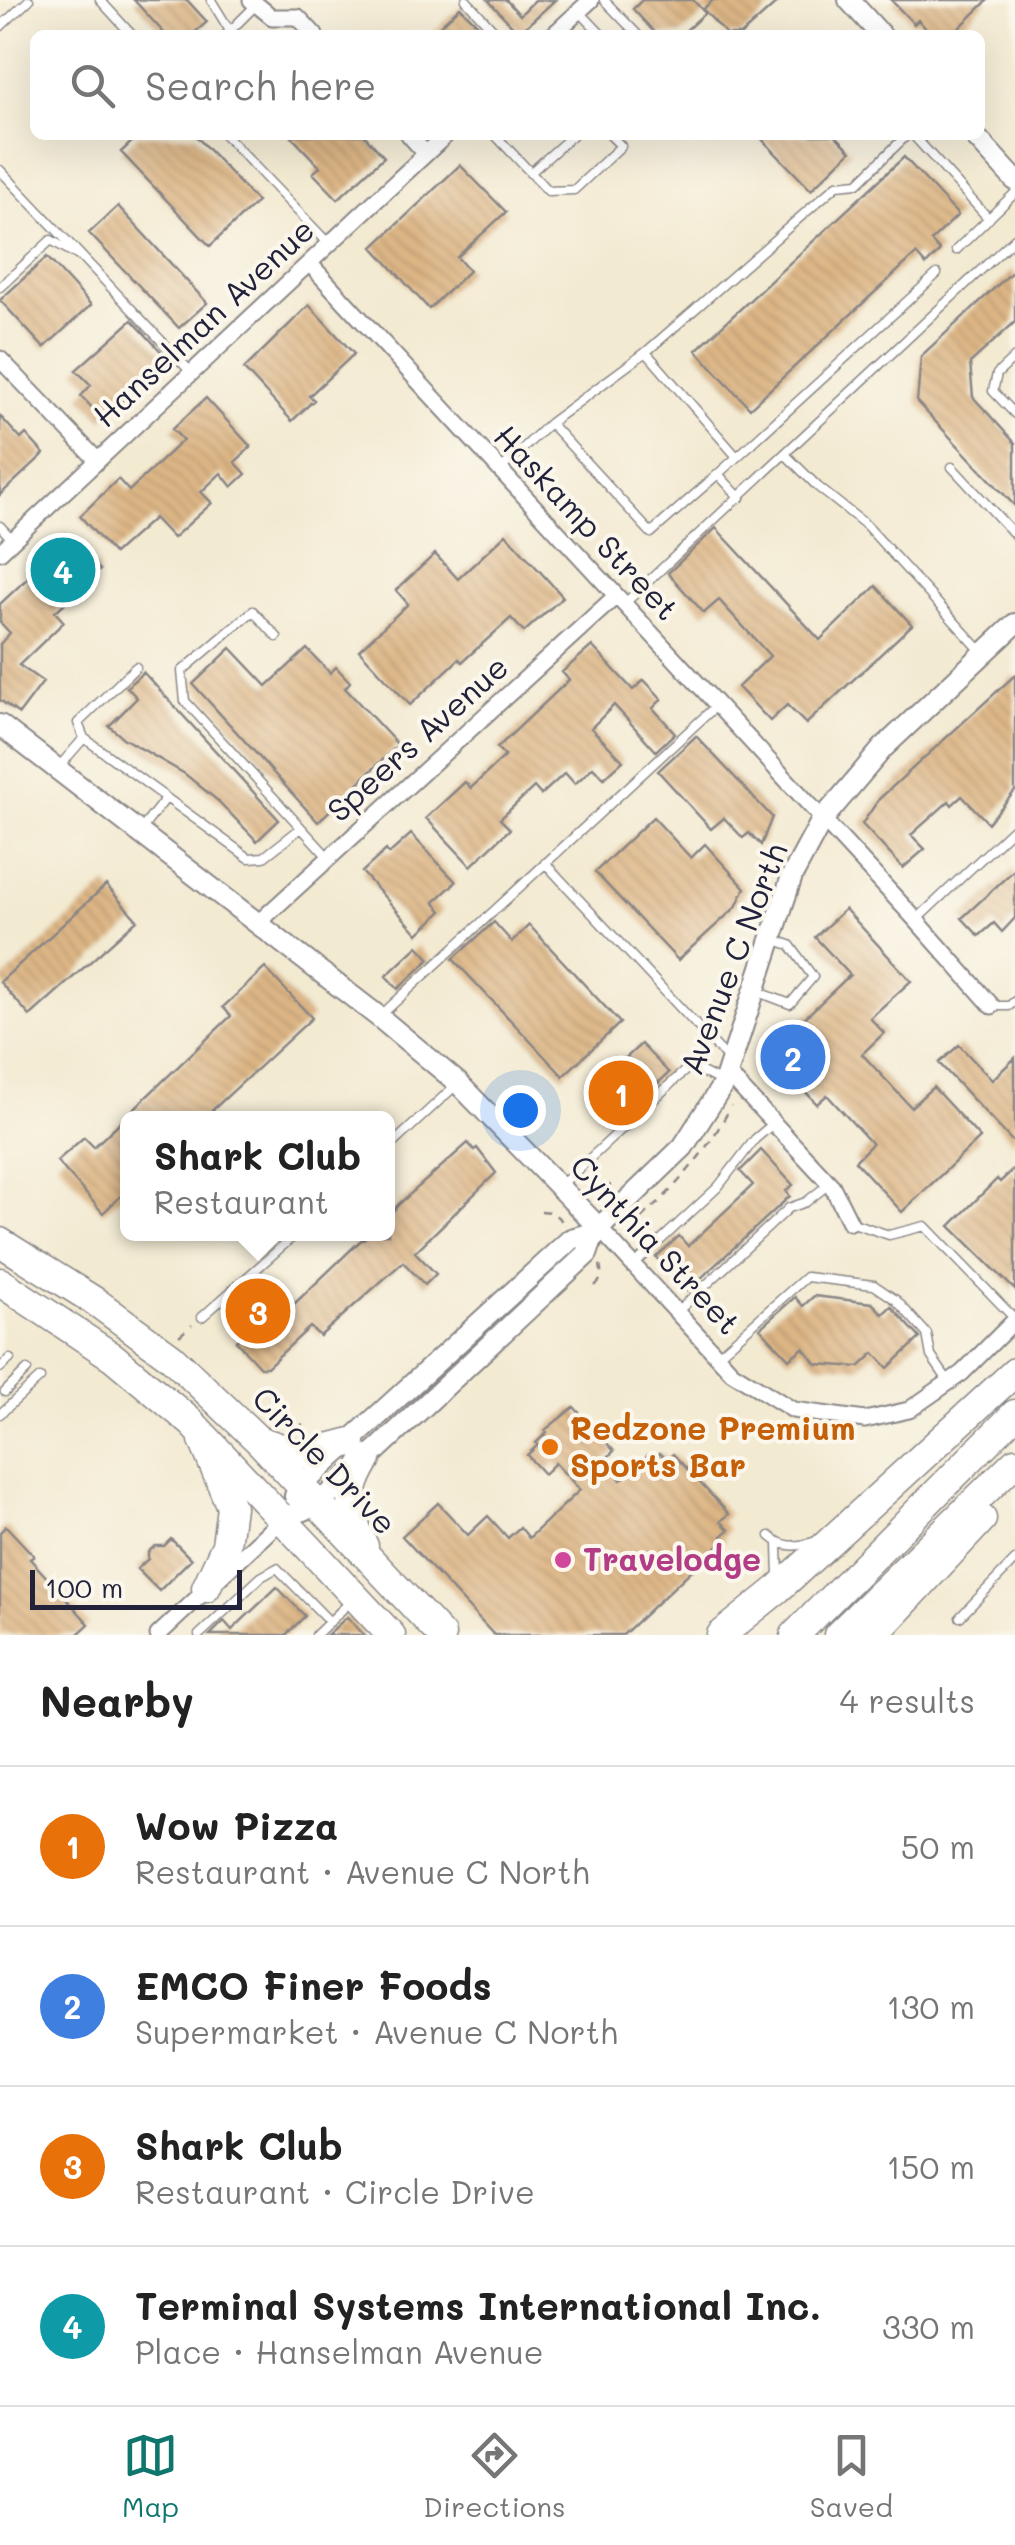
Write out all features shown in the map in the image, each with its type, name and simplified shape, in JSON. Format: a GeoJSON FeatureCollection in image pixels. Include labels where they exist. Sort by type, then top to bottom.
{"type":"FeatureCollection","features":[{"type":"Feature","properties":{"kind":"highway","name":"Circle Drive"},"geometry":{"type":"LineString","coordinates":[[0,1242],[96,1302],[171,1357],[258,1440],[441,1635]]}},
{"type":"Feature","properties":{"kind":"highway","name":"Circle Drive"},"geometry":{"type":"LineString","coordinates":[[0,1282],[136,1374],[199,1429],[391,1635]]}},
{"type":"Feature","properties":{"kind":"highway"},"geometry":{"type":"LineString","coordinates":[[721,1635],[778,1589],[1015,1372]]}},
{"type":"Feature","properties":{"kind":"highway"},"geometry":{"type":"LineString","coordinates":[[796,1635],[1015,1414]]}},
{"type":"Feature","properties":{"kind":"highway"},"geometry":{"type":"LineString","coordinates":[[199,1429],[231,1507],[226,1545],[205,1589]]}},
{"type":"Feature","properties":{"kind":"highway"},"geometry":{"type":"LineString","coordinates":[[258,1440],[302,1455],[359,1451],[350,1498],[355,1526],[375,1565]]}},
{"type":"Feature","properties":{"kind":"highway"},"geometry":{"type":"LineString","coordinates":[[838,1635],[1015,1462]]}},
{"type":"Feature","properties":{"kind":"highway"},"geometry":{"type":"LineString","coordinates":[[874,1635],[1015,1486]]}},
{"type":"Feature","properties":{"kind":"main road"},"geometry":{"type":"LineString","coordinates":[[848,0],[876,30]]}},
{"type":"Feature","properties":{"kind":"main road"},"geometry":{"type":"LineString","coordinates":[[979,140],[1015,180]]}},
{"type":"Feature","properties":{"kind":"main road","name":"Avenue C North"},"geometry":{"type":"LineString","coordinates":[[283,1518],[509,1327],[587,1254],[597,1230],[683,1147],[727,1072],[792,876],[822,820],[882,748],[1015,624]]}},
{"type":"Feature","properties":{"kind":"main road","name":"Cynthia Street"},"geometry":{"type":"LineString","coordinates":[[0,725],[379,1016],[458,1082],[560,1186],[597,1230]]}},
{"type":"Feature","properties":{"kind":"main road","name":"Avenue C North"},"geometry":{"type":"LineString","coordinates":[[359,1451],[493,1311],[571,1239],[597,1230]]}},
{"type":"Feature","properties":{"kind":"street"},"geometry":{"type":"LineString","coordinates":[[253,3],[272,17],[299,8],[312,30]]}},
{"type":"Feature","properties":{"kind":"street"},"geometry":{"type":"LineString","coordinates":[[559,30],[585,6]]}},
{"type":"Feature","properties":{"kind":"street"},"geometry":{"type":"LineString","coordinates":[[413,140],[426,154]]}},
{"type":"Feature","properties":{"kind":"street","name":"Hanselman Avenue"},"geometry":{"type":"LineString","coordinates":[[0,552],[441,140]]}},
{"type":"Feature","properties":{"kind":"street","name":"Haskamp Street"},"geometry":{"type":"LineString","coordinates":[[310,264],[992,1006]]}},
{"type":"Feature","properties":{"kind":"street"},"geometry":{"type":"LineString","coordinates":[[0,360],[97,460]]}},
{"type":"Feature","properties":{"kind":"street","name":"Speers Avenue"},"geometry":{"type":"LineString","coordinates":[[258,923],[620,600]]}},
{"type":"Feature","properties":{"kind":"street"},"geometry":{"type":"LineString","coordinates":[[727,1072],[830,1184],[850,1222]]}},
{"type":"Feature","properties":{"kind":"street","name":"Cynthia Street"},"geometry":{"type":"LineString","coordinates":[[597,1230],[732,1372],[793,1410],[865,1420],[909,1410],[949,1382],[1015,1320]]}},
{"type":"Feature","properties":{"kind":"street"},"geometry":{"type":"LineString","coordinates":[[493,1311],[509,1327]]}},
{"type":"Feature","properties":{"kind":"street","name":"Avenue C North"},"geometry":{"type":"LineString","coordinates":[[165,1633],[205,1589],[283,1518]]}},
{"type":"Feature","properties":{"kind":"lane"},"geometry":{"type":"LineString","coordinates":[[0,27],[29,0]]}},
{"type":"Feature","properties":{"kind":"lane"},"geometry":{"type":"LineString","coordinates":[[100,0],[127,30]]}},
{"type":"Feature","properties":{"kind":"lane"},"geometry":{"type":"LineString","coordinates":[[210,0],[226,30]]}},
{"type":"Feature","properties":{"kind":"lane"},"geometry":{"type":"LineString","coordinates":[[466,0],[493,30]]}},
{"type":"Feature","properties":{"kind":"lane"},"geometry":{"type":"LineString","coordinates":[[604,0],[633,30]]}},
{"type":"Feature","properties":{"kind":"lane"},"geometry":{"type":"LineString","coordinates":[[230,30],[253,3]]}},
{"type":"Feature","properties":{"kind":"lane"},"geometry":{"type":"LineString","coordinates":[[585,6],[599,30]]}},
{"type":"Feature","properties":{"kind":"lane"},"geometry":{"type":"LineString","coordinates":[[230,140],[329,244]]}},
{"type":"Feature","properties":{"kind":"lane"},"geometry":{"type":"LineString","coordinates":[[500,140],[548,191],[574,190],[621,146],[615,140]]}},
{"type":"Feature","properties":{"kind":"lane"},"geometry":{"type":"LineString","coordinates":[[530,172],[567,140]]}},
{"type":"Feature","properties":{"kind":"lane"},"geometry":{"type":"LineString","coordinates":[[500,470],[550,424],[646,352],[837,185],[858,183],[905,140]]}},
{"type":"Feature","properties":{"kind":"lane"},"geometry":{"type":"LineString","coordinates":[[915,140],[989,218]]}},
{"type":"Feature","properties":{"kind":"lane"},"geometry":{"type":"LineString","coordinates":[[0,170],[190,372]]}},
{"type":"Feature","properties":{"kind":"lane"},"geometry":{"type":"LineString","coordinates":[[956,250],[1015,192]]}},
{"type":"Feature","properties":{"kind":"lane"},"geometry":{"type":"LineString","coordinates":[[620,600],[740,498],[1015,238]]}},
{"type":"Feature","properties":{"kind":"lane"},"geometry":{"type":"LineString","coordinates":[[0,286],[51,240],[83,258]]}},
{"type":"Feature","properties":{"kind":"lane"},"geometry":{"type":"LineString","coordinates":[[550,424],[650,534],[937,274]]}},
{"type":"Feature","properties":{"kind":"lane"},"geometry":{"type":"LineString","coordinates":[[646,352],[737,457]]}},
{"type":"Feature","properties":{"kind":"lane"},"geometry":{"type":"LineString","coordinates":[[1015,358],[997,374],[994,391],[1015,414]]}},
{"type":"Feature","properties":{"kind":"lane"},"geometry":{"type":"LineString","coordinates":[[786,455],[818,487],[866,525],[983,653]]}},
{"type":"Feature","properties":{"kind":"lane"},"geometry":{"type":"LineString","coordinates":[[952,467],[1015,535]]}},
{"type":"Feature","properties":{"kind":"lane"},"geometry":{"type":"LineString","coordinates":[[718,474],[740,498]]}},
{"type":"Feature","properties":{"kind":"lane"},"geometry":{"type":"LineString","coordinates":[[0,526],[13,540]]}},
{"type":"Feature","properties":{"kind":"lane"},"geometry":{"type":"LineString","coordinates":[[277,636],[253,612],[182,670],[185,701],[329,858]]}},
{"type":"Feature","properties":{"kind":"lane"},"geometry":{"type":"LineString","coordinates":[[136,667],[78,723],[84,738],[248,858],[264,857],[302,828]]}},
{"type":"Feature","properties":{"kind":"lane"},"geometry":{"type":"LineString","coordinates":[[379,1016],[716,705]]}},
{"type":"Feature","properties":{"kind":"lane"},"geometry":{"type":"LineString","coordinates":[[57,769],[84,738]]}},
{"type":"Feature","properties":{"kind":"lane"},"geometry":{"type":"LineString","coordinates":[[140,832],[166,798]]}},
{"type":"Feature","properties":{"kind":"lane"},"geometry":{"type":"LineString","coordinates":[[916,920],[1015,828]]}},
{"type":"Feature","properties":{"kind":"lane"},"geometry":{"type":"LineString","coordinates":[[546,863],[727,1072]]}},
{"type":"Feature","properties":{"kind":"lane"},"geometry":{"type":"LineString","coordinates":[[754,990],[790,1004],[813,977],[790,945],[770,939]]}},
{"type":"Feature","properties":{"kind":"lane"},"geometry":{"type":"LineString","coordinates":[[992,1006],[1009,1006],[1015,1001]]}},
{"type":"Feature","properties":{"kind":"lane"},"geometry":{"type":"LineString","coordinates":[[560,1186],[690,1066],[727,1072]]}},
{"type":"Feature","properties":{"kind":"lane"},"geometry":{"type":"LineString","coordinates":[[395,1141],[458,1082]]}},
{"type":"Feature","properties":{"kind":"lane"},"geometry":{"type":"LineString","coordinates":[[634,1265],[718,1187],[755,1139],[774,1124]]}},
{"type":"Feature","properties":{"kind":"lane"},"geometry":{"type":"LineString","coordinates":[[676,1312],[788,1208],[806,1202],[830,1184]]}},
{"type":"Feature","properties":{"kind":"lane"},"geometry":{"type":"LineString","coordinates":[[850,1222],[889,1235],[925,1226],[1015,1320]]}},
{"type":"Feature","properties":{"kind":"lane"},"geometry":{"type":"LineString","coordinates":[[202,1317],[288,1241]]}},
{"type":"Feature","properties":{"kind":"lane"},"geometry":{"type":"LineString","coordinates":[[717,1356],[806,1277],[874,1285],[896,1300],[928,1334],[932,1356],[949,1382]]}},
{"type":"Feature","properties":{"kind":"lane"},"geometry":{"type":"LineString","coordinates":[[0,1368],[10,1359]]}},
{"type":"Feature","properties":{"kind":"lane"},"geometry":{"type":"LineString","coordinates":[[5,1392],[28,1370]]}},
{"type":"Feature","properties":{"kind":"lane"},"geometry":{"type":"LineString","coordinates":[[0,1414],[40,1378]]}},
{"type":"Feature","properties":{"kind":"lane"},"geometry":{"type":"LineString","coordinates":[[770,1536],[778,1544],[805,1544],[841,1532]]}},
{"type":"Feature","properties":{"kind":"lane"},"geometry":{"type":"LineString","coordinates":[[778,1544],[778,1589]]}},
{"type":"Feature","properties":{"kind":"lane"},"geometry":{"type":"LineString","coordinates":[[960,1617],[1015,1560]]}},
{"type":"Feature","properties":{"kind":"lane"},"geometry":{"type":"LineString","coordinates":[[199,1635],[260,1576],[277,1568],[330,1622]]}},
{"type":"Feature","properties":{"kind":"lane"},"geometry":{"type":"LineString","coordinates":[[205,1589],[224,1612]]}},
{"type":"Feature","properties":{"kind":"lane"},"geometry":{"type":"LineString","coordinates":[[316,1635],[356,1597]]}},
{"type":"Feature","properties":{"kind":"path"},"geometry":{"type":"LineString","coordinates":[[586,1161],[592,1169],[594,1192],[611,1185]]}},
{"type":"Feature","properties":{"kind":"path"},"geometry":{"type":"LineString","coordinates":[[540,1212],[552,1212],[562,1221]]}},
{"type":"Feature","properties":{"kind":"path"},"geometry":{"type":"LineString","coordinates":[[595,1286],[602,1278],[600,1262]]}},
{"type":"Feature","properties":{"kind":"path"},"geometry":{"type":"LineString","coordinates":[[186,1344],[177,1338],[202,1317]]}},
{"type":"Feature","properties":{"kind":"path"},"geometry":{"type":"LineString","coordinates":[[296,1442],[304,1417]]}},
{"type":"Feature","properties":{"kind":"building"},"geometry":{"type":"Polygon","coordinates":[[[134,0],[187,0],[207,22],[198,30],[161,30],[134,0]]]}},
{"type":"Feature","properties":{"kind":"building"},"geometry":{"type":"Polygon","coordinates":[[[488,0],[506,0],[520,15],[535,0],[555,0],[522,30],[516,30],[488,0]]]}},
{"type":"Feature","properties":{"kind":"building"},"geometry":{"type":"Polygon","coordinates":[[[642,0],[693,0],[705,13],[686,30],[652,30],[633,9],[642,0]]]}},
{"type":"Feature","properties":{"kind":"building"},"geometry":{"type":"Polygon","coordinates":[[[713,0],[780,0],[747,30],[722,30],[703,9],[713,0]]]}},
{"type":"Feature","properties":{"kind":"building"},"geometry":{"type":"Polygon","coordinates":[[[891,0],[988,0],[957,30],[927,30],[918,20],[914,24],[891,0]]]}},
{"type":"Feature","properties":{"kind":"building"},"geometry":{"type":"Polygon","coordinates":[[[460,7],[483,30],[435,30],[460,7]]]}},
{"type":"Feature","properties":{"kind":"building"},"geometry":{"type":"Polygon","coordinates":[[[134,140],[200,140],[257,202],[210,246],[121,152],[134,140]]]}},
{"type":"Feature","properties":{"kind":"building"},"geometry":{"type":"Polygon","coordinates":[[[295,140],[369,140],[384,157],[338,199],[313,173],[320,167],[295,140]]]}},
{"type":"Feature","properties":{"kind":"building"},"geometry":{"type":"Polygon","coordinates":[[[763,140],[840,140],[851,151],[811,190],[763,140]]]}},
{"type":"Feature","properties":{"kind":"building"},"geometry":{"type":"Polygon","coordinates":[[[904,157],[958,215],[931,241],[940,251],[926,265],[916,254],[750,408],[696,350],[904,157]]]}},
{"type":"Feature","properties":{"kind":"building"},"geometry":{"type":"Polygon","coordinates":[[[460,165],[506,212],[457,257],[469,271],[429,309],[373,247],[460,165]]]}},
{"type":"Feature","properties":{"kind":"building"},"geometry":{"type":"Polygon","coordinates":[[[118,206],[207,303],[179,328],[89,233],[118,206]]]}},
{"type":"Feature","properties":{"kind":"building"},"geometry":{"type":"Polygon","coordinates":[[[47,257],[91,305],[44,348],[0,300],[47,257]]]}},
{"type":"Feature","properties":{"kind":"building"},"geometry":{"type":"Polygon","coordinates":[[[1015,269],[1015,322],[970,363],[973,397],[1015,443],[1015,506],[917,402],[921,356],[1015,269]]]}},
{"type":"Feature","properties":{"kind":"building"},"geometry":{"type":"Polygon","coordinates":[[[309,305],[354,354],[309,396],[314,400],[292,421],[244,369],[309,305]]]}},
{"type":"Feature","properties":{"kind":"building"},"geometry":{"type":"Polygon","coordinates":[[[132,320],[167,358],[103,419],[81,396],[91,385],[76,370],[132,320]]]}},
{"type":"Feature","properties":{"kind":"building"},"geometry":{"type":"Polygon","coordinates":[[[206,398],[251,447],[235,462],[246,474],[232,487],[221,473],[201,492],[212,503],[173,538],[154,518],[114,554],[80,516],[118,479],[129,491],[183,440],[172,429],[206,398]]]}},
{"type":"Feature","properties":{"kind":"building"},"geometry":{"type":"Polygon","coordinates":[[[0,416],[21,439],[26,434],[44,454],[0,495],[0,416]]]}},
{"type":"Feature","properties":{"kind":"building"},"geometry":{"type":"Polygon","coordinates":[[[716,528],[820,640],[876,586],[912,625],[806,724],[787,705],[770,721],[738,687],[770,656],[719,600],[704,613],[668,573],[716,528]]]}},
{"type":"Feature","properties":{"kind":"building"},"geometry":{"type":"Polygon","coordinates":[[[65,533],[100,570],[55,612],[64,622],[19,665],[43,682],[19,714],[0,700],[0,644],[10,633],[0,622],[0,604],[32,574],[27,569],[65,533]]]}},
{"type":"Feature","properties":{"kind":"building"},"geometry":{"type":"Polygon","coordinates":[[[506,534],[563,597],[524,632],[511,618],[410,705],[359,650],[408,604],[396,590],[435,554],[458,579],[506,534]]]}},
{"type":"Feature","properties":{"kind":"building"},"geometry":{"type":"Polygon","coordinates":[[[592,646],[633,690],[644,680],[662,699],[653,708],[675,733],[656,751],[614,705],[591,728],[623,761],[604,778],[593,767],[575,784],[565,773],[541,795],[534,787],[500,819],[510,829],[471,866],[426,818],[465,782],[471,788],[505,756],[497,748],[569,680],[562,672],[592,646]]]}},
{"type":"Feature","properties":{"kind":"building"},"geometry":{"type":"Polygon","coordinates":[[[231,648],[267,686],[307,649],[330,673],[336,667],[350,682],[345,688],[398,745],[318,822],[193,684],[231,648]]]}},
{"type":"Feature","properties":{"kind":"building"},"geometry":{"type":"Polygon","coordinates":[[[143,672],[279,820],[257,841],[185,774],[109,726],[137,698],[127,687],[143,672]]]}},
{"type":"Feature","properties":{"kind":"building"},"geometry":{"type":"Polygon","coordinates":[[[1015,675],[1015,791],[988,823],[962,796],[952,805],[949,801],[911,835],[925,849],[903,868],[862,824],[879,799],[1015,675]]]}},
{"type":"Feature","properties":{"kind":"building"},"geometry":{"type":"Polygon","coordinates":[[[696,736],[772,817],[761,845],[749,833],[743,838],[724,818],[711,829],[658,771],[696,736]]]}},
{"type":"Feature","properties":{"kind":"building"},"geometry":{"type":"Polygon","coordinates":[[[653,817],[691,858],[705,844],[745,888],[736,907],[678,960],[595,872],[653,817]]]}},
{"type":"Feature","properties":{"kind":"building"},"geometry":{"type":"Polygon","coordinates":[[[411,834],[456,882],[434,902],[442,911],[418,934],[362,872],[411,834]]]}},
{"type":"Feature","properties":{"kind":"building"},"geometry":{"type":"Polygon","coordinates":[[[1015,869],[1015,918],[1002,932],[994,923],[979,936],[962,918],[1015,869]]]}},
{"type":"Feature","properties":{"kind":"building"},"geometry":{"type":"Polygon","coordinates":[[[106,885],[137,920],[30,1016],[0,982],[106,885]]]}},
{"type":"Feature","properties":{"kind":"building"},"geometry":{"type":"Polygon","coordinates":[[[845,909],[911,981],[870,1018],[884,1033],[862,1054],[911,1107],[933,1087],[980,1138],[902,1212],[855,1161],[872,1144],[827,1095],[817,1104],[773,1057],[775,1046],[850,975],[815,937],[845,909]]]}},
{"type":"Feature","properties":{"kind":"building"},"geometry":{"type":"Polygon","coordinates":[[[494,922],[512,942],[529,925],[620,1023],[563,1076],[453,959],[494,922]]]}},
{"type":"Feature","properties":{"kind":"building"},"geometry":{"type":"Polygon","coordinates":[[[418,946],[430,959],[398,989],[386,976],[418,946]]]}},
{"type":"Feature","properties":{"kind":"building"},"geometry":{"type":"Polygon","coordinates":[[[265,968],[312,1018],[212,1111],[132,1111],[231,1016],[223,1007],[265,968]]]}},
{"type":"Feature","properties":{"kind":"building"},"geometry":{"type":"Polygon","coordinates":[[[641,1044],[669,1073],[620,1118],[592,1089],[641,1044]]]}},
{"type":"Feature","properties":{"kind":"building"},"geometry":{"type":"Polygon","coordinates":[[[959,1045],[992,1080],[1015,1058],[1015,1144],[939,1063],[959,1045]]]}},
{"type":"Feature","properties":{"kind":"building"},"geometry":{"type":"Polygon","coordinates":[[[120,1122],[120,1197],[103,1213],[57,1161],[84,1137],[94,1147],[120,1122]]]}},
{"type":"Feature","properties":{"kind":"building"},"geometry":{"type":"Polygon","coordinates":[[[468,1143],[474,1150],[477,1148],[496,1173],[415,1252],[436,1274],[425,1285],[403,1262],[320,1336],[310,1327],[267,1367],[260,1367],[236,1341],[242,1336],[228,1321],[268,1288],[291,1307],[360,1241],[395,1241],[395,1209],[468,1143]]]}},
{"type":"Feature","properties":{"kind":"building"},"geometry":{"type":"Polygon","coordinates":[[[761,1150],[793,1185],[786,1191],[790,1196],[687,1291],[656,1257],[679,1236],[688,1246],[753,1185],[740,1171],[761,1150]]]}},
{"type":"Feature","properties":{"kind":"building"},"geometry":{"type":"Polygon","coordinates":[[[1015,1168],[1015,1290],[950,1226],[997,1179],[1000,1182],[1015,1168]]]}},
{"type":"Feature","properties":{"kind":"building"},"geometry":{"type":"Polygon","coordinates":[[[814,1296],[872,1303],[883,1314],[891,1306],[920,1338],[888,1368],[874,1353],[859,1367],[817,1364],[803,1348],[789,1359],[760,1328],[795,1297],[803,1306],[814,1296]]]}},
{"type":"Feature","properties":{"kind":"building","name":"Travelodge"},"geometry":{"type":"Polygon","coordinates":[[[574,1407],[614,1451],[604,1461],[621,1480],[648,1455],[653,1460],[660,1453],[667,1460],[673,1454],[729,1514],[721,1521],[729,1530],[722,1536],[725,1539],[623,1635],[494,1635],[402,1536],[438,1503],[468,1535],[488,1516],[508,1538],[520,1527],[529,1538],[580,1490],[555,1463],[544,1474],[527,1455],[538,1445],[545,1430],[574,1407]]]}},
{"type":"Feature","properties":{"kind":"building"},"geometry":{"type":"Polygon","coordinates":[[[6,1526],[34,1556],[30,1559],[89,1624],[77,1635],[0,1635],[0,1532],[6,1526]]]}},
{"type":"Feature","properties":{"kind":"building"},"geometry":{"type":"Polygon","coordinates":[[[171,1539],[191,1559],[159,1591],[137,1569],[148,1559],[148,1552],[171,1539]]]}},
{"type":"Feature","properties":{"kind":"building"},"geometry":{"type":"Polygon","coordinates":[[[277,1587],[305,1616],[286,1635],[210,1635],[224,1621],[232,1630],[277,1587]]]}},
{"type":"Feature","properties":{"kind":"building"},"geometry":{"type":"Polygon","coordinates":[[[347,1617],[364,1635],[327,1635],[347,1617]]]}},
{"type":"Feature","properties":{"kind":"place","name":"Terminal Systems International Inc."},"geometry":{"type":"Point","coordinates":[63,570]}},
{"type":"Feature","properties":{"kind":"place","name":"EMCO Finer Foods"},"geometry":{"type":"Point","coordinates":[793,1057]}},
{"type":"Feature","properties":{"kind":"place","name":"Wow Pizza"},"geometry":{"type":"Point","coordinates":[621,1093]}},
{"type":"Feature","properties":{"kind":"place","name":"Shark Club"},"geometry":{"type":"Point","coordinates":[258,1311]}},
{"type":"Feature","properties":{"kind":"place","name":"Redzone Premium Sports Bar"},"geometry":{"type":"Point","coordinates":[550,1447]}},
{"type":"Feature","properties":{"kind":"place","name":"Travelodge"},"geometry":{"type":"Point","coordinates":[563,1560]}}]}
